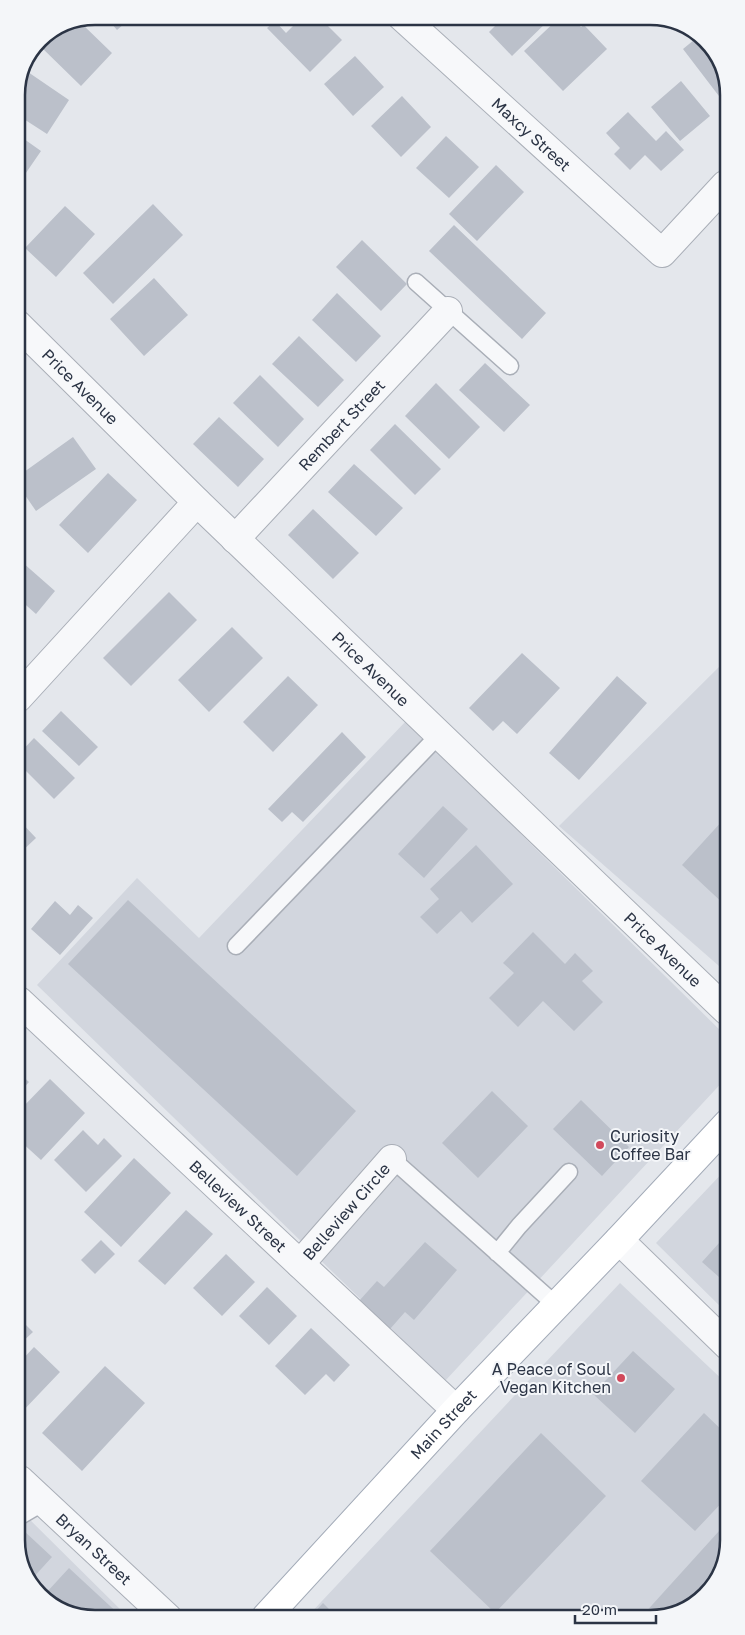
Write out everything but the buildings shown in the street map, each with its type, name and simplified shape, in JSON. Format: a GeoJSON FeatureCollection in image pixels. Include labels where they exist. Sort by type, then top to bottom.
{"type":"FeatureCollection","features":[{"type":"Feature","properties":{"kind":"main road","name":"Main Street"},"geometry":{"type":"LineString","coordinates":[[272,1610],[456,1410],[720,1132]]}},
{"type":"Feature","properties":{"kind":"street","name":"Maxcy Street"},"geometry":{"type":"LineString","coordinates":[[411,25],[662,253],[720,190]]}},
{"type":"Feature","properties":{"kind":"street","name":"Rembert Street"},"geometry":{"type":"LineString","coordinates":[[235,538],[448,311]]}},
{"type":"Feature","properties":{"kind":"street","name":"Price Avenue"},"geometry":{"type":"LineString","coordinates":[[25,332],[196,502],[720,1004]]}},
{"type":"Feature","properties":{"kind":"street"},"geometry":{"type":"LineString","coordinates":[[25,690],[196,502]]}},
{"type":"Feature","properties":{"kind":"street","name":"Belleview Street"},"geometry":{"type":"LineString","coordinates":[[25,1007],[456,1410]]}},
{"type":"Feature","properties":{"kind":"street","name":"Belleview Circle"},"geometry":{"type":"LineString","coordinates":[[300,1264],[392,1159]]}},
{"type":"Feature","properties":{"kind":"street"},"geometry":{"type":"LineString","coordinates":[[619,1240],[720,1338]]}},
{"type":"Feature","properties":{"kind":"street","name":"Bryan Street"},"geometry":{"type":"LineString","coordinates":[[25,1485],[159,1610]]}},
{"type":"Feature","properties":{"kind":"lane"},"geometry":{"type":"LineString","coordinates":[[416,282],[510,366]]}},
{"type":"Feature","properties":{"kind":"lane"},"geometry":{"type":"LineString","coordinates":[[236,946],[439,735]]}},
{"type":"Feature","properties":{"kind":"lane"},"geometry":{"type":"LineString","coordinates":[[392,1159],[556,1305]]}},
{"type":"Feature","properties":{"kind":"lane"},"geometry":{"type":"LineString","coordinates":[[497,1253],[568,1172]]}},
{"type":"Feature","properties":{"kind":"lane"},"geometry":{"type":"LineString","coordinates":[[25,1513],[44,1502]]}},
{"type":"Feature","properties":{"kind":"shaded area"},"geometry":{"type":"Polygon","coordinates":[[[720,666],[720,967],[559,826],[720,666]]]}},
{"type":"Feature","properties":{"kind":"shaded area"},"geometry":{"type":"Polygon","coordinates":[[[406,721],[720,1030],[720,1085],[445,1381],[37,985],[137,878],[199,938],[406,721]]]}},
{"type":"Feature","properties":{"kind":"shaded area"},"geometry":{"type":"Polygon","coordinates":[[[720,1175],[720,1306],[656,1243],[720,1175]]]}},
{"type":"Feature","properties":{"kind":"shaded area"},"geometry":{"type":"Polygon","coordinates":[[[620,1283],[720,1377],[719,1550],[717,1557],[687,1599],[681,1603],[664,1609],[650,1610],[314,1610],[620,1283]]]}},
{"type":"Feature","properties":{"kind":"shaded area"},"geometry":{"type":"Polygon","coordinates":[[[25,1515],[121,1610],[81,1609],[64,1603],[45,1590],[32,1571],[26,1554],[25,1515]]]}},
{"type":"Feature","properties":{"kind":"place","name":"Curiosity Coffee Bar"},"geometry":{"type":"Point","coordinates":[600,1145]}},
{"type":"Feature","properties":{"kind":"place","name":"A Peace of Soul Vegan Kitchen"},"geometry":{"type":"Point","coordinates":[621,1378]}}]}
